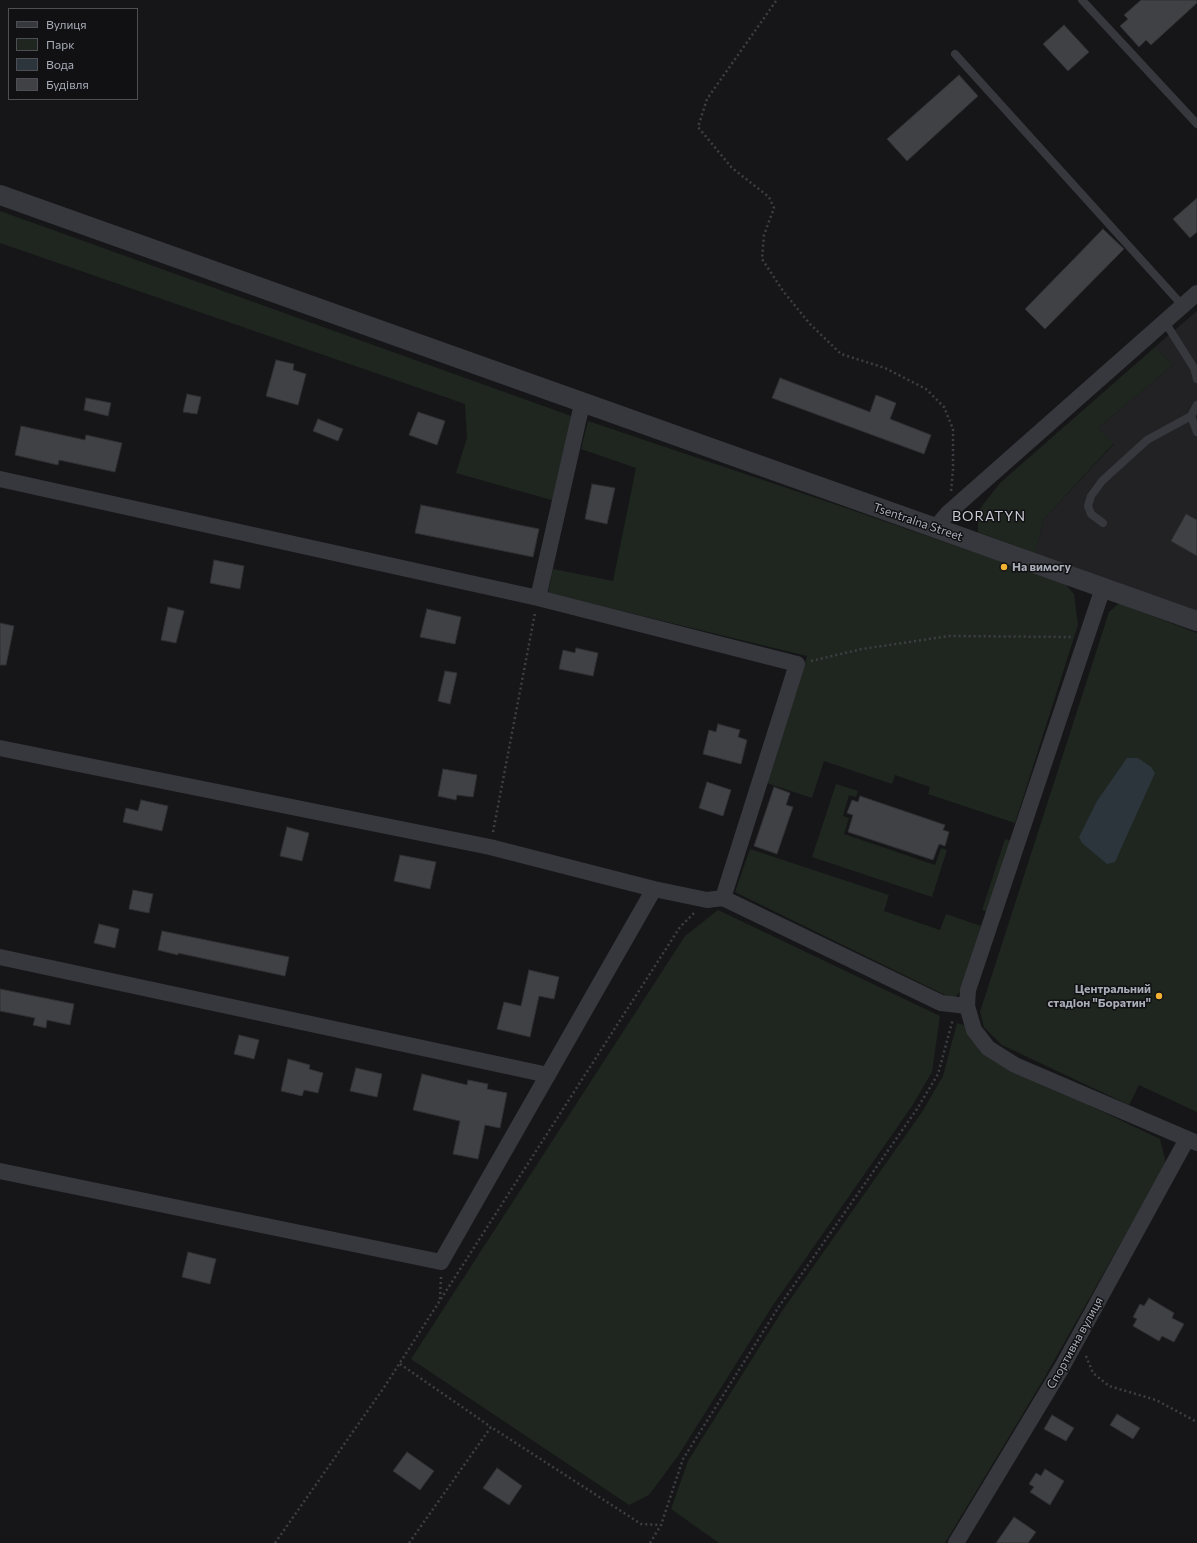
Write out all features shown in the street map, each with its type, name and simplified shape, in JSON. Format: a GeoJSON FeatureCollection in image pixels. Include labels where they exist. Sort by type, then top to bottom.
{"type":"FeatureCollection","features":[{"type":"Feature","properties":{"kind":"street","name":"Tsentralna Street"},"geometry":{"type":"LineString","coordinates":[[0,195],[639,424],[942,520],[1103,588],[1197,621]]}},
{"type":"Feature","properties":{"kind":"street"},"geometry":{"type":"LineString","coordinates":[[942,520],[1197,293]]}},
{"type":"Feature","properties":{"kind":"street"},"geometry":{"type":"LineString","coordinates":[[538,598],[582,404]]}},
{"type":"Feature","properties":{"kind":"street"},"geometry":{"type":"LineString","coordinates":[[0,479],[538,598],[797,664],[723,898]]}},
{"type":"Feature","properties":{"kind":"street"},"geometry":{"type":"LineString","coordinates":[[1103,588],[968,990],[967,1006],[974,1030],[988,1048],[1015,1064],[1192,1141]]}},
{"type":"Feature","properties":{"kind":"street"},"geometry":{"type":"LineString","coordinates":[[0,748],[490,847],[654,890],[707,900],[723,898],[941,1003],[967,1006]]}},
{"type":"Feature","properties":{"kind":"street"},"geometry":{"type":"LineString","coordinates":[[0,1171],[441,1262],[654,890]]}},
{"type":"Feature","properties":{"kind":"street"},"geometry":{"type":"LineString","coordinates":[[0,957],[548,1074]]}},
{"type":"Feature","properties":{"kind":"street","name":"Спортивна вулиця"},"geometry":{"type":"LineString","coordinates":[[956,1543],[1061,1369],[1082,1330],[1192,1141]]}},
{"type":"Feature","properties":{"kind":"lane"},"geometry":{"type":"LineString","coordinates":[[1082,0],[1197,124]]}},
{"type":"Feature","properties":{"kind":"lane"},"geometry":{"type":"LineString","coordinates":[[955,54],[1183,306]]}},
{"type":"Feature","properties":{"kind":"lane"},"geometry":{"type":"LineString","coordinates":[[1165,322],[1194,368],[1197,379]]}},
{"type":"Feature","properties":{"kind":"lane"},"geometry":{"type":"LineString","coordinates":[[1103,523],[1091,514],[1088,506],[1091,496],[1102,481],[1146,440],[1190,416],[1197,405]]}},
{"type":"Feature","properties":{"kind":"lane"},"geometry":{"type":"LineString","coordinates":[[1190,416],[1197,432]]}},
{"type":"Feature","properties":{"kind":"path"},"geometry":{"type":"LineString","coordinates":[[776,1],[706,99],[698,127],[732,168],[769,197],[774,208],[764,235],[762,259],[783,291],[810,324],[841,354],[885,368],[926,389],[944,407],[953,429],[953,470],[942,520]]}},
{"type":"Feature","properties":{"kind":"path"},"geometry":{"type":"LineString","coordinates":[[490,847],[538,598]]}},
{"type":"Feature","properties":{"kind":"path"},"geometry":{"type":"LineString","coordinates":[[797,664],[862,649],[949,636],[1086,637]]}},
{"type":"Feature","properties":{"kind":"path"},"geometry":{"type":"LineString","coordinates":[[275,1543],[399,1364],[680,927],[707,900]]}},
{"type":"Feature","properties":{"kind":"path"},"geometry":{"type":"LineString","coordinates":[[650,1543],[661,1525],[683,1459],[778,1308],[917,1109],[938,1074],[952,1020],[967,1006]]}},
{"type":"Feature","properties":{"kind":"path"},"geometry":{"type":"LineString","coordinates":[[440,1300],[441,1262]]}},
{"type":"Feature","properties":{"kind":"path"},"geometry":{"type":"LineString","coordinates":[[1082,1330],[1085,1353],[1093,1373],[1108,1386],[1156,1400],[1197,1422]]}},
{"type":"Feature","properties":{"kind":"path"},"geometry":{"type":"LineString","coordinates":[[399,1364],[491,1427],[641,1524],[661,1525]]}},
{"type":"Feature","properties":{"kind":"path"},"geometry":{"type":"LineString","coordinates":[[409,1543],[491,1427]]}},
{"type":"Feature","properties":{"kind":"shaded area"},"geometry":{"type":"Polygon","coordinates":[[[1197,311],[1197,611],[1035,553],[1044,519],[1114,444],[1098,428],[1173,365],[1155,347],[1197,311]]]}},
{"type":"Feature","properties":{"kind":"green space"},"geometry":{"type":"Polygon","coordinates":[[[0,211],[574,417],[555,501],[456,473],[467,438],[465,404],[0,243],[0,211]]]}},
{"type":"Feature","properties":{"kind":"green space"},"geometry":{"type":"Polygon","coordinates":[[[1155,347],[1173,365],[1098,428],[1114,443],[1044,519],[1035,553],[978,532],[978,511],[1000,483],[1155,347]]]}},
{"type":"Feature","properties":{"kind":"green space"},"geometry":{"type":"Polygon","coordinates":[[[588,421],[1065,584],[1074,594],[1078,625],[1015,823],[928,794],[930,787],[895,775],[892,784],[824,761],[812,798],[767,783],[807,656],[548,593],[553,569],[613,581],[636,468],[581,449],[588,421]]]}},
{"type":"Feature","properties":{"kind":"green space"},"geometry":{"type":"Polygon","coordinates":[[[1119,603],[1197,633],[1197,1112],[1139,1085],[1129,1105],[1002,1045],[984,1027],[980,1012],[1109,612],[1119,603]]]}},
{"type":"Feature","properties":{"kind":"green space"},"geometry":{"type":"Polygon","coordinates":[[[836,784],[858,791],[856,797],[849,795],[843,816],[849,818],[844,834],[935,865],[941,848],[947,850],[932,897],[812,857],[836,784]]]}},
{"type":"Feature","properties":{"kind":"green space"},"geometry":{"type":"Polygon","coordinates":[[[1005,839],[1011,841],[988,912],[982,910],[1005,839]]]}},
{"type":"Feature","properties":{"kind":"green space"},"geometry":{"type":"Polygon","coordinates":[[[750,849],[889,895],[884,911],[940,930],[946,914],[981,926],[959,993],[953,999],[735,892],[750,849]]]}},
{"type":"Feature","properties":{"kind":"green space"},"geometry":{"type":"Polygon","coordinates":[[[718,910],[940,1016],[932,1072],[912,1106],[773,1305],[678,1456],[649,1495],[629,1505],[411,1359],[685,936],[718,910]]]}},
{"type":"Feature","properties":{"kind":"green space"},"geometry":{"type":"Polygon","coordinates":[[[957,1023],[964,1025],[974,1042],[990,1058],[1160,1139],[1166,1163],[1042,1382],[945,1543],[719,1543],[671,1509],[688,1461],[782,1311],[922,1112],[943,1076],[957,1023]]]}},
{"type":"Feature","properties":{"kind":"water"},"geometry":{"type":"Polygon","coordinates":[[[1127,758],[1138,758],[1151,767],[1155,773],[1115,862],[1107,864],[1082,843],[1079,837],[1097,801],[1127,758]]]}},
{"type":"Feature","properties":{"kind":"building"},"geometry":{"type":"Polygon","coordinates":[[[1141,0],[1197,0],[1197,3],[1151,45],[1146,40],[1139,47],[1120,26],[1128,19],[1124,15],[1141,0]]]}},
{"type":"Feature","properties":{"kind":"building"},"geometry":{"type":"Polygon","coordinates":[[[1064,25],[1089,52],[1068,71],[1043,44],[1064,25]]]}},
{"type":"Feature","properties":{"kind":"building"},"geometry":{"type":"Polygon","coordinates":[[[959,75],[978,96],[907,161],[887,139],[959,75]]]}},
{"type":"Feature","properties":{"kind":"building"},"geometry":{"type":"Polygon","coordinates":[[[1197,198],[1197,232],[1190,238],[1173,219],[1197,198]]]}},
{"type":"Feature","properties":{"kind":"building"},"geometry":{"type":"Polygon","coordinates":[[[1103,229],[1124,249],[1045,329],[1025,309],[1103,229]]]}},
{"type":"Feature","properties":{"kind":"building"},"geometry":{"type":"Polygon","coordinates":[[[276,360],[294,364],[293,370],[306,374],[298,405],[266,396],[276,360]]]}},
{"type":"Feature","properties":{"kind":"building"},"geometry":{"type":"Polygon","coordinates":[[[780,378],[870,412],[876,395],[896,403],[890,419],[931,435],[924,454],[772,398],[780,378]]]}},
{"type":"Feature","properties":{"kind":"building"},"geometry":{"type":"Polygon","coordinates":[[[187,394],[201,397],[197,414],[183,412],[187,394]]]}},
{"type":"Feature","properties":{"kind":"building"},"geometry":{"type":"Polygon","coordinates":[[[86,398],[111,403],[108,416],[84,410],[86,398]]]}},
{"type":"Feature","properties":{"kind":"building"},"geometry":{"type":"Polygon","coordinates":[[[418,412],[445,421],[437,445],[409,435],[418,412]]]}},
{"type":"Feature","properties":{"kind":"building"},"geometry":{"type":"Polygon","coordinates":[[[318,419],[343,429],[338,441],[313,431],[318,419]]]}},
{"type":"Feature","properties":{"kind":"building"},"geometry":{"type":"Polygon","coordinates":[[[21,426],[85,440],[86,435],[122,443],[115,472],[59,460],[58,465],[15,455],[21,426]]]}},
{"type":"Feature","properties":{"kind":"building"},"geometry":{"type":"Polygon","coordinates":[[[592,484],[615,488],[607,524],[585,519],[592,484]]]}},
{"type":"Feature","properties":{"kind":"building"},"geometry":{"type":"Polygon","coordinates":[[[421,505],[539,529],[533,557],[415,533],[421,505]]]}},
{"type":"Feature","properties":{"kind":"building"},"geometry":{"type":"Polygon","coordinates":[[[1186,514],[1197,520],[1197,556],[1171,541],[1186,514]]]}},
{"type":"Feature","properties":{"kind":"building"},"geometry":{"type":"Polygon","coordinates":[[[214,560],[244,566],[240,589],[210,583],[214,560]]]}},
{"type":"Feature","properties":{"kind":"building"},"geometry":{"type":"Polygon","coordinates":[[[168,607],[184,611],[176,643],[161,640],[168,607]]]}},
{"type":"Feature","properties":{"kind":"building"},"geometry":{"type":"Polygon","coordinates":[[[427,609],[461,617],[455,644],[420,637],[427,609]]]}},
{"type":"Feature","properties":{"kind":"building"},"geometry":{"type":"Polygon","coordinates":[[[0,623],[14,626],[6,665],[0,665],[0,623]]]}},
{"type":"Feature","properties":{"kind":"building"},"geometry":{"type":"Polygon","coordinates":[[[576,648],[598,653],[593,676],[559,669],[563,650],[575,653],[576,648]]]}},
{"type":"Feature","properties":{"kind":"building"},"geometry":{"type":"Polygon","coordinates":[[[445,671],[457,673],[450,704],[438,701],[445,671]]]}},
{"type":"Feature","properties":{"kind":"building"},"geometry":{"type":"Polygon","coordinates":[[[718,724],[740,730],[738,737],[747,740],[741,764],[703,754],[709,730],[716,732],[718,724]]]}},
{"type":"Feature","properties":{"kind":"building"},"geometry":{"type":"Polygon","coordinates":[[[443,769],[477,775],[473,797],[457,795],[456,800],[438,796],[443,769]]]}},
{"type":"Feature","properties":{"kind":"building"},"geometry":{"type":"Polygon","coordinates":[[[707,782],[731,790],[723,816],[699,808],[707,782]]]}},
{"type":"Feature","properties":{"kind":"building"},"geometry":{"type":"Polygon","coordinates":[[[774,787],[790,793],[786,805],[793,807],[777,854],[754,846],[774,787]]]}},
{"type":"Feature","properties":{"kind":"building"},"geometry":{"type":"Polygon","coordinates":[[[860,796],[945,825],[943,830],[949,832],[945,846],[939,844],[933,860],[848,832],[853,815],[847,813],[852,800],[858,802],[860,796]]]}},
{"type":"Feature","properties":{"kind":"building"},"geometry":{"type":"Polygon","coordinates":[[[141,800],[168,806],[162,831],[123,822],[126,808],[138,811],[141,800]]]}},
{"type":"Feature","properties":{"kind":"building"},"geometry":{"type":"Polygon","coordinates":[[[287,827],[309,833],[302,861],[280,856],[287,827]]]}},
{"type":"Feature","properties":{"kind":"building"},"geometry":{"type":"Polygon","coordinates":[[[400,855],[436,862],[430,889],[394,881],[400,855]]]}},
{"type":"Feature","properties":{"kind":"building"},"geometry":{"type":"Polygon","coordinates":[[[133,890],[153,894],[149,913],[129,909],[133,890]]]}},
{"type":"Feature","properties":{"kind":"building"},"geometry":{"type":"Polygon","coordinates":[[[99,924],[119,929],[115,948],[94,943],[99,924]]]}},
{"type":"Feature","properties":{"kind":"building"},"geometry":{"type":"Polygon","coordinates":[[[162,931],[289,957],[285,976],[158,950],[162,931]]]}},
{"type":"Feature","properties":{"kind":"building"},"geometry":{"type":"Polygon","coordinates":[[[529,970],[559,977],[554,999],[539,996],[530,1037],[497,1029],[504,1002],[521,1006],[529,970]]]}},
{"type":"Feature","properties":{"kind":"building"},"geometry":{"type":"Polygon","coordinates":[[[0,989],[74,1004],[70,1025],[47,1020],[46,1028],[33,1025],[35,1018],[0,1011],[0,989]]]}},
{"type":"Feature","properties":{"kind":"building"},"geometry":{"type":"Polygon","coordinates":[[[239,1035],[259,1040],[254,1059],[234,1054],[239,1035]]]}},
{"type":"Feature","properties":{"kind":"building"},"geometry":{"type":"Polygon","coordinates":[[[288,1059],[310,1065],[309,1069],[323,1073],[318,1093],[304,1090],[302,1096],[281,1091],[288,1059]]]}},
{"type":"Feature","properties":{"kind":"building"},"geometry":{"type":"Polygon","coordinates":[[[356,1068],[382,1074],[377,1097],[350,1091],[356,1068]]]}},
{"type":"Feature","properties":{"kind":"building"},"geometry":{"type":"Polygon","coordinates":[[[422,1074],[467,1085],[468,1080],[488,1084],[487,1089],[507,1093],[500,1128],[485,1125],[478,1159],[453,1154],[460,1121],[413,1110],[422,1074]]]}},
{"type":"Feature","properties":{"kind":"building"},"geometry":{"type":"Polygon","coordinates":[[[188,1252],[216,1259],[210,1284],[182,1277],[188,1252]]]}},
{"type":"Feature","properties":{"kind":"building"},"geometry":{"type":"Polygon","coordinates":[[[1149,1298],[1174,1313],[1172,1318],[1184,1324],[1174,1342],[1162,1336],[1159,1341],[1133,1326],[1137,1319],[1133,1317],[1140,1304],[1144,1306],[1149,1298]]]}},
{"type":"Feature","properties":{"kind":"building"},"geometry":{"type":"Polygon","coordinates":[[[1117,1414],[1140,1428],[1133,1439],[1110,1425],[1117,1414]]]}},
{"type":"Feature","properties":{"kind":"building"},"geometry":{"type":"Polygon","coordinates":[[[1052,1415],[1074,1428],[1066,1441],[1044,1429],[1052,1415]]]}},
{"type":"Feature","properties":{"kind":"building"},"geometry":{"type":"Polygon","coordinates":[[[407,1452],[434,1471],[420,1490],[393,1471],[407,1452]]]}},
{"type":"Feature","properties":{"kind":"building"},"geometry":{"type":"Polygon","coordinates":[[[497,1468],[522,1486],[509,1505],[483,1488],[497,1468]]]}},
{"type":"Feature","properties":{"kind":"building"},"geometry":{"type":"Polygon","coordinates":[[[1045,1469],[1064,1481],[1050,1505],[1030,1492],[1034,1487],[1029,1484],[1036,1473],[1041,1476],[1045,1469]]]}},
{"type":"Feature","properties":{"kind":"building"},"geometry":{"type":"Polygon","coordinates":[[[1014,1517],[1036,1532],[1028,1543],[996,1543],[1014,1517]]]}},
{"type":"Feature","properties":{"kind":"place","name":"На вимогу"},"geometry":{"type":"Point","coordinates":[1004,567]}},
{"type":"Feature","properties":{"kind":"place","name":"Центральний стадіон \"Боратин\""},"geometry":{"type":"Point","coordinates":[1159,996]}},
{"type":"Feature","properties":{"kind":"district","name":"BORATYN"},"geometry":{"type":"Point","coordinates":[989,516]}}]}
